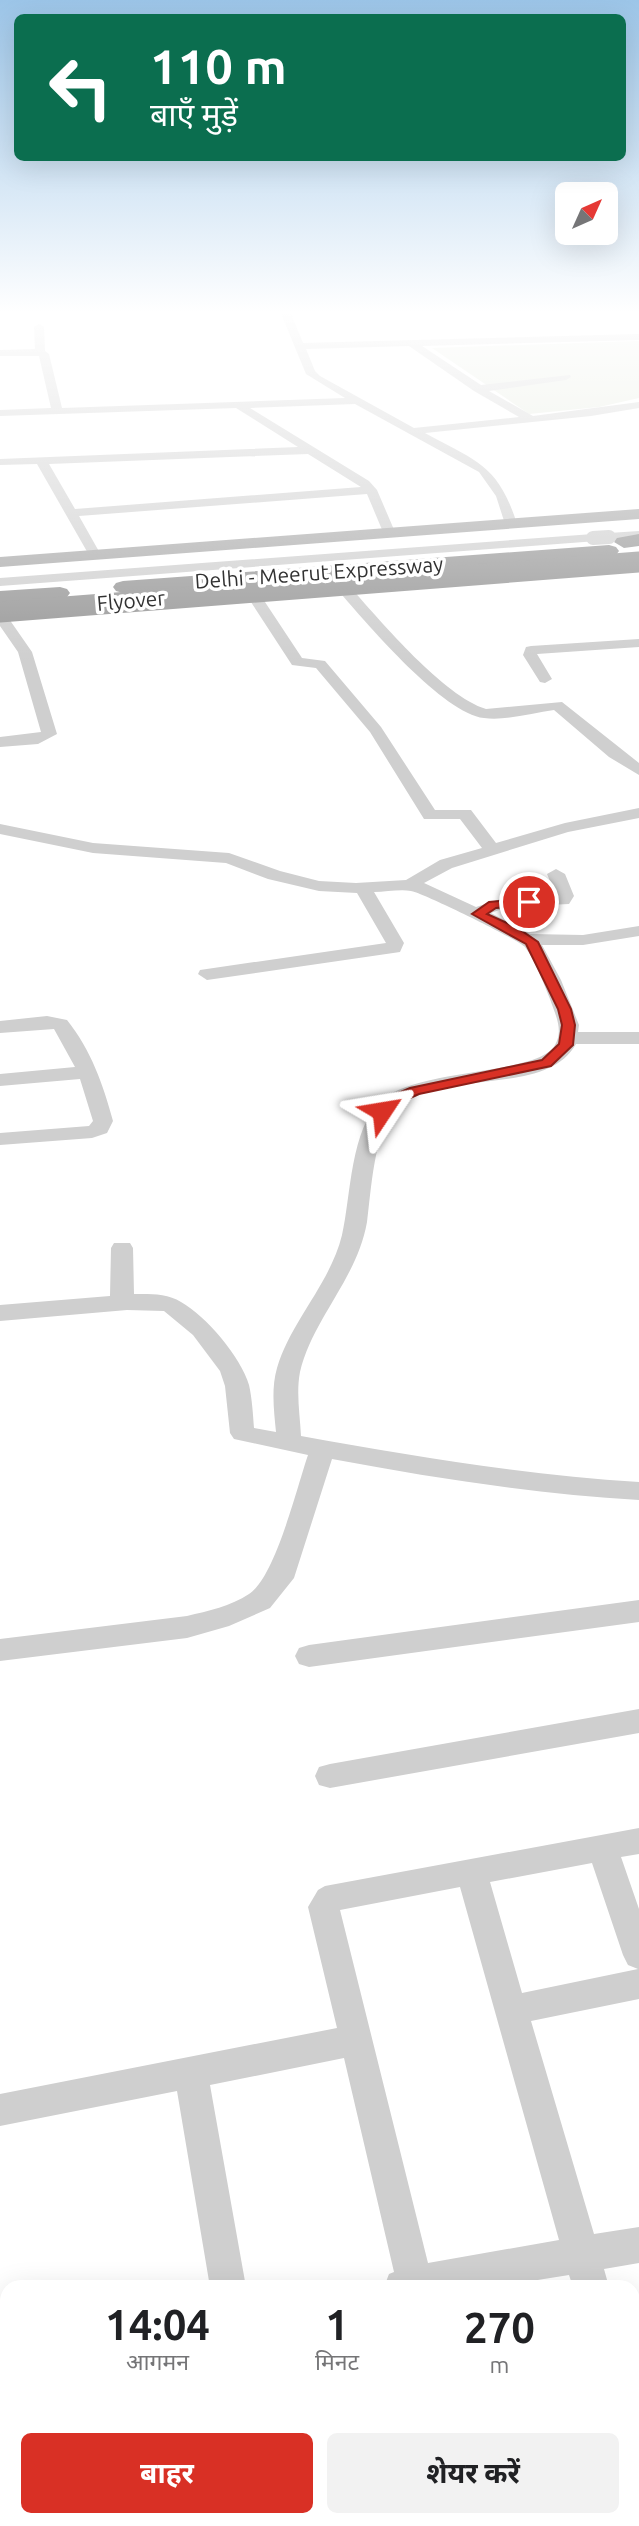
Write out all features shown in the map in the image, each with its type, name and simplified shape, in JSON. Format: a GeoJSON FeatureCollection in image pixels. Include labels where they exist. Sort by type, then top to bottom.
{"type":"FeatureCollection","features":[{"type":"Feature","properties":{"kind":"highway","name":"Flyover"},"geometry":{"type":"LineString","coordinates":[[0,589],[630,551]]}},
{"type":"Feature","properties":{"kind":"highway","name":"Flyover"},"geometry":{"type":"LineString","coordinates":[[1,613],[630,551]]}},
{"type":"Feature","properties":{"kind":"highway","name":"Delhi - Meerut Expressway"},"geometry":{"type":"LineString","coordinates":[[0,597],[64,589],[120,597],[630,551]]}},
{"type":"Feature","properties":{"kind":"highway","name":"Delhi - Meerut Expressway"},"geometry":{"type":"LineString","coordinates":[[1,613],[64,589]]}},
{"type":"Feature","properties":{"kind":"main road"},"geometry":{"type":"LineString","coordinates":[[0,562],[639,514]]}},
{"type":"Feature","properties":{"kind":"street"},"geometry":{"type":"LineString","coordinates":[[277,429],[371,489],[389,532]]}},
{"type":"Feature","properties":{"kind":"street"},"geometry":{"type":"LineString","coordinates":[[409,429],[487,474],[502,496],[511,524]]}},
{"type":"Feature","properties":{"kind":"street"},"geometry":{"type":"LineString","coordinates":[[413,431],[434,429]]}},
{"type":"Feature","properties":{"kind":"street"},"geometry":{"type":"LineString","coordinates":[[0,462],[312,450]]}},
{"type":"Feature","properties":{"kind":"street"},"geometry":{"type":"LineString","coordinates":[[41,460],[95,555]]}},
{"type":"Feature","properties":{"kind":"street"},"geometry":{"type":"LineString","coordinates":[[70,513],[371,489]]}},
{"type":"Feature","properties":{"kind":"street"},"geometry":{"type":"LineString","coordinates":[[583,518],[595,532],[630,551]]}},
{"type":"Feature","properties":{"kind":"street"},"geometry":{"type":"LineString","coordinates":[[0,582],[64,589],[100,574],[593,538],[630,551]]}},
{"type":"Feature","properties":{"kind":"street"},"geometry":{"type":"LineString","coordinates":[[1,613],[83,613],[120,597],[256,599],[347,592],[630,551]]}},
{"type":"Feature","properties":{"kind":"street"},"geometry":{"type":"LineString","coordinates":[[100,574],[120,597]]}},
{"type":"Feature","properties":{"kind":"street"},"geometry":{"type":"LineString","coordinates":[[64,589],[83,613]]}},
{"type":"Feature","properties":{"kind":"street"},"geometry":{"type":"LineString","coordinates":[[347,592],[412,660],[474,713],[557,705],[610,750],[639,770]]}},
{"type":"Feature","properties":{"kind":"street"},"geometry":{"type":"LineString","coordinates":[[256,599],[297,662],[320,664],[376,730],[430,816],[463,813],[493,851]]}},
{"type":"Feature","properties":{"kind":"street"},"geometry":{"type":"LineString","coordinates":[[0,742],[38,739],[49,734],[24,652],[1,613]]}},
{"type":"Feature","properties":{"kind":"street"},"geometry":{"type":"LineString","coordinates":[[545,679],[530,655],[531,650],[639,643]]}},
{"type":"Feature","properties":{"kind":"street"},"geometry":{"type":"LineString","coordinates":[[410,885],[436,868],[572,826],[639,813]]}},
{"type":"Feature","properties":{"kind":"street"},"geometry":{"type":"LineString","coordinates":[[0,830],[93,848],[229,858],[303,882],[335,888],[410,885],[423,888],[528,939],[583,940],[639,931]]}},
{"type":"Feature","properties":{"kind":"street"},"geometry":{"type":"LineString","coordinates":[[478,914],[486,907],[498,904],[563,900],[565,896],[556,874]]}},
{"type":"Feature","properties":{"kind":"street"},"geometry":{"type":"LineString","coordinates":[[207,974],[394,948],[395,943],[363,888]]}},
{"type":"Feature","properties":{"kind":"street"},"geometry":{"type":"LineString","coordinates":[[289,1443],[288,1373],[295,1352],[350,1248],[368,1153],[382,1111],[394,1100],[415,1091],[546,1063],[558,1055],[568,1038],[569,1025],[565,1009],[528,939]]}},
{"type":"Feature","properties":{"kind":"street"},"geometry":{"type":"LineString","coordinates":[[0,1027],[47,1022],[60,1024],[75,1045],[87,1072],[103,1121],[100,1129],[82,1133],[0,1139]]}},
{"type":"Feature","properties":{"kind":"street"},"geometry":{"type":"LineString","coordinates":[[568,1038],[639,1038]]}},
{"type":"Feature","properties":{"kind":"street"},"geometry":{"type":"LineString","coordinates":[[0,1080],[87,1072]]}},
{"type":"Feature","properties":{"kind":"street"},"geometry":{"type":"LineString","coordinates":[[122,1248],[122,1302]]}},
{"type":"Feature","properties":{"kind":"street"},"geometry":{"type":"LineString","coordinates":[[0,1313],[122,1302],[158,1302],[178,1309],[192,1320],[232,1369],[243,1433],[323,1449],[575,1487],[639,1491]]}},
{"type":"Feature","properties":{"kind":"street"},"geometry":{"type":"LineString","coordinates":[[0,1650],[187,1627],[219,1619],[260,1601],[280,1578],[323,1449]]}},
{"type":"Feature","properties":{"kind":"street"},"geometry":{"type":"LineString","coordinates":[[309,1656],[639,1611]]}},
{"type":"Feature","properties":{"kind":"street"},"geometry":{"type":"LineString","coordinates":[[330,1776],[639,1721]]}},
{"type":"Feature","properties":{"kind":"street"},"geometry":{"type":"LineString","coordinates":[[408,2280],[356,2040],[324,1907],[329,1900],[639,1841]]}},
{"type":"Feature","properties":{"kind":"street"},"geometry":{"type":"LineString","coordinates":[[602,1848],[639,1955]]}},
{"type":"Feature","properties":{"kind":"street"},"geometry":{"type":"LineString","coordinates":[[471,1871],[586,2270]]}},
{"type":"Feature","properties":{"kind":"street"},"geometry":{"type":"LineString","coordinates":[[511,2010],[639,1984]]}},
{"type":"Feature","properties":{"kind":"street"},"geometry":{"type":"LineString","coordinates":[[0,2110],[356,2040]]}},
{"type":"Feature","properties":{"kind":"street"},"geometry":{"type":"LineString","coordinates":[[191,2072],[227,2280]]}},
{"type":"Feature","properties":{"kind":"street"},"geometry":{"type":"LineString","coordinates":[[475,2280],[586,2270],[639,2245]]}},
{"type":"Feature","properties":{"kind":"route"},"geometry":{"type":"LineString","coordinates":[[382,1111],[394,1100],[415,1091],[538,1066],[554,1059],[566,1045],[569,1025],[565,1009],[531,942],[512,929],[478,914],[493,905],[529,902]]}}]}
